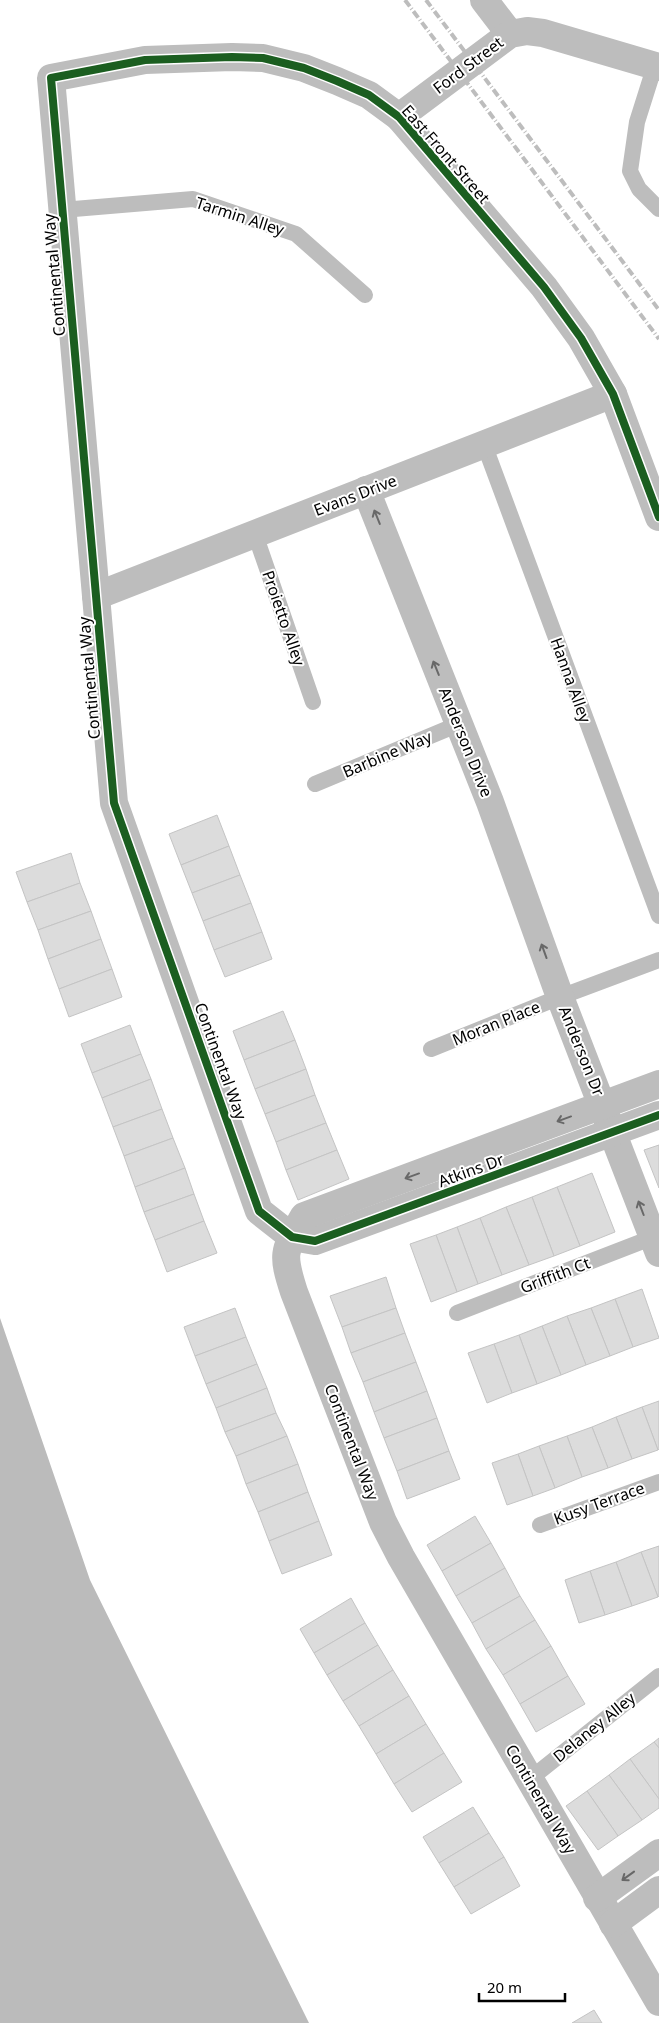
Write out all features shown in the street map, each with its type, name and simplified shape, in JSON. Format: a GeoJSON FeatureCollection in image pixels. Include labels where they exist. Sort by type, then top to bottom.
{"type":"FeatureCollection","features":[{"type":"Feature","properties":{"kind":"street"},"geometry":{"type":"LineString","coordinates":[[484,0],[510,34]]}},
{"type":"Feature","properties":{"kind":"street","name":"Ford Street"},"geometry":{"type":"LineString","coordinates":[[399,117],[510,34],[527,31],[543,32],[657,66]]}},
{"type":"Feature","properties":{"kind":"street","name":"East Front Street"},"geometry":{"type":"LineString","coordinates":[[50,78],[146,60],[232,57],[263,58],[304,68],[369,95],[399,117],[544,287],[581,338],[613,394],[659,517]]}},
{"type":"Feature","properties":{"kind":"street","name":"Continental Way"},"geometry":{"type":"LineString","coordinates":[[50,78],[114,803],[259,1210],[292,1237],[285,1251],[287,1270],[383,1522],[406,1566],[659,2002]]}},
{"type":"Feature","properties":{"kind":"street","name":"Evans Drive"},"geometry":{"type":"LineString","coordinates":[[96,596],[613,394]]}},
{"type":"Feature","properties":{"kind":"street","name":"Anderson Drive"},"geometry":{"type":"LineString","coordinates":[[366,490],[490,802],[560,997]]}},
{"type":"Feature","properties":{"kind":"street","name":"Anderson Dr"},"geometry":{"type":"LineString","coordinates":[[560,997],[603,1105]]}},
{"type":"Feature","properties":{"kind":"street","name":"Atkins Dr"},"geometry":{"type":"LineString","coordinates":[[659,1084],[304,1216],[292,1237],[315,1241],[659,1115]]}},
{"type":"Feature","properties":{"kind":"street"},"geometry":{"type":"LineString","coordinates":[[603,1105],[612,1132],[657,1242]]}},
{"type":"Feature","properties":{"kind":"street"},"geometry":{"type":"LineString","coordinates":[[597,1898],[659,1853]]}},
{"type":"Feature","properties":{"kind":"street"},"geometry":{"type":"LineString","coordinates":[[613,1924],[659,1890]]}},
{"type":"Feature","properties":{"kind":"lane"},"geometry":{"type":"LineString","coordinates":[[657,66],[637,122],[630,171],[639,190],[659,210]]}},
{"type":"Feature","properties":{"kind":"lane","name":"Tarmin Alley"},"geometry":{"type":"LineString","coordinates":[[62,210],[193,199],[296,234],[365,295]]}},
{"type":"Feature","properties":{"kind":"lane","name":"Hanna Alley"},"geometry":{"type":"LineString","coordinates":[[484,444],[659,916]]}},
{"type":"Feature","properties":{"kind":"lane","name":"Proietto Alley"},"geometry":{"type":"LineString","coordinates":[[254,534],[313,702]]}},
{"type":"Feature","properties":{"kind":"lane","name":"Barbine Way"},"geometry":{"type":"LineString","coordinates":[[315,784],[459,724]]}},
{"type":"Feature","properties":{"kind":"lane","name":"Moran Place"},"geometry":{"type":"LineString","coordinates":[[431,1049],[560,997],[659,960]]}},
{"type":"Feature","properties":{"kind":"lane","name":"Griffith Ct"},"geometry":{"type":"LineString","coordinates":[[457,1313],[657,1242]]}},
{"type":"Feature","properties":{"kind":"lane","name":"Kusy Terrace"},"geometry":{"type":"LineString","coordinates":[[540,1525],[659,1482]]}},
{"type":"Feature","properties":{"kind":"lane","name":"Delaney Alley"},"geometry":{"type":"LineString","coordinates":[[530,1779],[659,1676]]}},
{"type":"Feature","properties":{"kind":"shaded area"},"geometry":{"type":"Polygon","coordinates":[[[0,1318],[90,1580],[309,2023],[0,2023],[0,1318]]]}},
{"type":"Feature","properties":{"kind":"building"},"geometry":{"type":"Polygon","coordinates":[[[217,815],[229,846],[181,865],[169,834],[217,815]]]}},
{"type":"Feature","properties":{"kind":"building"},"geometry":{"type":"Polygon","coordinates":[[[229,846],[240,875],[192,893],[181,865],[229,846]]]}},
{"type":"Feature","properties":{"kind":"building"},"geometry":{"type":"Polygon","coordinates":[[[71,853],[80,883],[27,902],[16,872],[71,853]]]}},
{"type":"Feature","properties":{"kind":"building"},"geometry":{"type":"Polygon","coordinates":[[[240,875],[251,903],[203,921],[192,893],[240,875]]]}},
{"type":"Feature","properties":{"kind":"building"},"geometry":{"type":"Polygon","coordinates":[[[80,883],[91,911],[38,930],[27,902],[80,883]]]}},
{"type":"Feature","properties":{"kind":"building"},"geometry":{"type":"Polygon","coordinates":[[[251,903],[262,932],[214,950],[203,921],[251,903]]]}},
{"type":"Feature","properties":{"kind":"building"},"geometry":{"type":"Polygon","coordinates":[[[91,911],[101,939],[48,959],[38,930],[91,911]]]}},
{"type":"Feature","properties":{"kind":"building"},"geometry":{"type":"Polygon","coordinates":[[[262,932],[272,959],[225,977],[214,950],[262,932]]]}},
{"type":"Feature","properties":{"kind":"building"},"geometry":{"type":"Polygon","coordinates":[[[101,939],[112,969],[59,989],[48,959],[101,939]]]}},
{"type":"Feature","properties":{"kind":"building"},"geometry":{"type":"Polygon","coordinates":[[[112,969],[122,997],[69,1017],[59,989],[112,969]]]}},
{"type":"Feature","properties":{"kind":"building"},"geometry":{"type":"Polygon","coordinates":[[[283,1011],[295,1040],[244,1060],[233,1031],[283,1011]]]}},
{"type":"Feature","properties":{"kind":"building"},"geometry":{"type":"Polygon","coordinates":[[[130,1025],[141,1054],[92,1073],[81,1044],[130,1025]]]}},
{"type":"Feature","properties":{"kind":"building"},"geometry":{"type":"Polygon","coordinates":[[[295,1040],[306,1069],[255,1089],[244,1060],[295,1040]]]}},
{"type":"Feature","properties":{"kind":"building"},"geometry":{"type":"Polygon","coordinates":[[[141,1054],[151,1079],[102,1098],[92,1073],[141,1054]]]}},
{"type":"Feature","properties":{"kind":"building"},"geometry":{"type":"Polygon","coordinates":[[[306,1069],[315,1095],[265,1114],[255,1089],[306,1069]]]}},
{"type":"Feature","properties":{"kind":"building"},"geometry":{"type":"Polygon","coordinates":[[[151,1079],[162,1109],[113,1127],[102,1098],[151,1079]]]}},
{"type":"Feature","properties":{"kind":"building"},"geometry":{"type":"Polygon","coordinates":[[[315,1095],[326,1123],[276,1142],[265,1114],[315,1095]]]}},
{"type":"Feature","properties":{"kind":"building"},"geometry":{"type":"Polygon","coordinates":[[[162,1109],[173,1138],[124,1156],[113,1127],[162,1109]]]}},
{"type":"Feature","properties":{"kind":"building"},"geometry":{"type":"Polygon","coordinates":[[[326,1123],[337,1150],[286,1170],[276,1142],[326,1123]]]}},
{"type":"Feature","properties":{"kind":"building"},"geometry":{"type":"Polygon","coordinates":[[[173,1138],[185,1168],[135,1187],[124,1156],[173,1138]]]}},
{"type":"Feature","properties":{"kind":"building"},"geometry":{"type":"Polygon","coordinates":[[[659,1145],[659,1188],[644,1150],[659,1145]]]}},
{"type":"Feature","properties":{"kind":"building"},"geometry":{"type":"Polygon","coordinates":[[[337,1150],[349,1179],[298,1200],[286,1170],[337,1150]]]}},
{"type":"Feature","properties":{"kind":"building"},"geometry":{"type":"Polygon","coordinates":[[[185,1168],[194,1194],[144,1212],[135,1187],[185,1168]]]}},
{"type":"Feature","properties":{"kind":"building"},"geometry":{"type":"Polygon","coordinates":[[[592,1173],[615,1232],[580,1246],[557,1187],[592,1173]]]}},
{"type":"Feature","properties":{"kind":"building"},"geometry":{"type":"Polygon","coordinates":[[[557,1187],[580,1246],[554,1256],[532,1197],[557,1187]]]}},
{"type":"Feature","properties":{"kind":"building"},"geometry":{"type":"Polygon","coordinates":[[[194,1194],[204,1221],[155,1240],[144,1212],[194,1194]]]}},
{"type":"Feature","properties":{"kind":"building"},"geometry":{"type":"Polygon","coordinates":[[[532,1197],[554,1256],[529,1265],[506,1207],[532,1197]]]}},
{"type":"Feature","properties":{"kind":"building"},"geometry":{"type":"Polygon","coordinates":[[[506,1207],[529,1265],[502,1275],[480,1218],[506,1207]]]}},
{"type":"Feature","properties":{"kind":"building"},"geometry":{"type":"Polygon","coordinates":[[[480,1218],[502,1275],[478,1284],[457,1227],[480,1218]]]}},
{"type":"Feature","properties":{"kind":"building"},"geometry":{"type":"Polygon","coordinates":[[[204,1221],[217,1253],[167,1272],[155,1240],[204,1221]]]}},
{"type":"Feature","properties":{"kind":"building"},"geometry":{"type":"Polygon","coordinates":[[[457,1227],[478,1284],[457,1292],[436,1235],[457,1227]]]}},
{"type":"Feature","properties":{"kind":"building"},"geometry":{"type":"Polygon","coordinates":[[[436,1235],[457,1292],[431,1302],[410,1244],[436,1235]]]}},
{"type":"Feature","properties":{"kind":"building"},"geometry":{"type":"Polygon","coordinates":[[[386,1277],[396,1308],[342,1327],[330,1296],[386,1277]]]}},
{"type":"Feature","properties":{"kind":"building"},"geometry":{"type":"Polygon","coordinates":[[[642,1289],[659,1338],[633,1347],[615,1299],[642,1289]]]}},
{"type":"Feature","properties":{"kind":"building"},"geometry":{"type":"Polygon","coordinates":[[[615,1299],[633,1347],[610,1356],[591,1308],[615,1299]]]}},
{"type":"Feature","properties":{"kind":"building"},"geometry":{"type":"Polygon","coordinates":[[[235,1308],[246,1337],[195,1356],[184,1327],[235,1308]]]}},
{"type":"Feature","properties":{"kind":"building"},"geometry":{"type":"Polygon","coordinates":[[[396,1308],[405,1333],[351,1353],[342,1327],[396,1308]]]}},
{"type":"Feature","properties":{"kind":"building"},"geometry":{"type":"Polygon","coordinates":[[[591,1308],[610,1356],[586,1365],[567,1316],[591,1308]]]}},
{"type":"Feature","properties":{"kind":"building"},"geometry":{"type":"Polygon","coordinates":[[[567,1316],[586,1365],[561,1375],[542,1326],[567,1316]]]}},
{"type":"Feature","properties":{"kind":"building"},"geometry":{"type":"Polygon","coordinates":[[[542,1326],[561,1375],[537,1384],[519,1335],[542,1326]]]}},
{"type":"Feature","properties":{"kind":"building"},"geometry":{"type":"Polygon","coordinates":[[[405,1333],[416,1362],[363,1382],[351,1353],[405,1333]]]}},
{"type":"Feature","properties":{"kind":"building"},"geometry":{"type":"Polygon","coordinates":[[[519,1335],[537,1384],[512,1393],[494,1344],[519,1335]]]}},
{"type":"Feature","properties":{"kind":"building"},"geometry":{"type":"Polygon","coordinates":[[[246,1337],[257,1364],[206,1384],[195,1356],[246,1337]]]}},
{"type":"Feature","properties":{"kind":"building"},"geometry":{"type":"Polygon","coordinates":[[[494,1344],[512,1393],[487,1403],[468,1353],[494,1344]]]}},
{"type":"Feature","properties":{"kind":"building"},"geometry":{"type":"Polygon","coordinates":[[[416,1362],[427,1391],[374,1412],[363,1382],[416,1362]]]}},
{"type":"Feature","properties":{"kind":"building"},"geometry":{"type":"Polygon","coordinates":[[[257,1364],[267,1388],[216,1408],[206,1384],[257,1364]]]}},
{"type":"Feature","properties":{"kind":"building"},"geometry":{"type":"Polygon","coordinates":[[[267,1388],[276,1413],[225,1432],[216,1408],[267,1388]]]}},
{"type":"Feature","properties":{"kind":"building"},"geometry":{"type":"Polygon","coordinates":[[[427,1391],[437,1418],[384,1438],[374,1412],[427,1391]]]}},
{"type":"Feature","properties":{"kind":"building"},"geometry":{"type":"Polygon","coordinates":[[[659,1401],[659,1449],[658,1450],[642,1407],[659,1401]]]}},
{"type":"Feature","properties":{"kind":"building"},"geometry":{"type":"Polygon","coordinates":[[[642,1407],[658,1450],[632,1459],[616,1417],[642,1407]]]}},
{"type":"Feature","properties":{"kind":"building"},"geometry":{"type":"Polygon","coordinates":[[[276,1413],[287,1436],[236,1456],[225,1432],[276,1413]]]}},
{"type":"Feature","properties":{"kind":"building"},"geometry":{"type":"Polygon","coordinates":[[[616,1417],[632,1459],[608,1468],[592,1427],[616,1417]]]}},
{"type":"Feature","properties":{"kind":"building"},"geometry":{"type":"Polygon","coordinates":[[[437,1418],[449,1451],[397,1471],[384,1438],[437,1418]]]}},
{"type":"Feature","properties":{"kind":"building"},"geometry":{"type":"Polygon","coordinates":[[[592,1427],[608,1468],[582,1477],[567,1436],[592,1427]]]}},
{"type":"Feature","properties":{"kind":"building"},"geometry":{"type":"Polygon","coordinates":[[[287,1436],[298,1464],[246,1484],[236,1456],[287,1436]]]}},
{"type":"Feature","properties":{"kind":"building"},"geometry":{"type":"Polygon","coordinates":[[[567,1436],[582,1477],[555,1488],[539,1446],[567,1436]]]}},
{"type":"Feature","properties":{"kind":"building"},"geometry":{"type":"Polygon","coordinates":[[[539,1446],[555,1488],[533,1496],[518,1454],[539,1446]]]}},
{"type":"Feature","properties":{"kind":"building"},"geometry":{"type":"Polygon","coordinates":[[[449,1451],[460,1479],[407,1499],[397,1471],[449,1451]]]}},
{"type":"Feature","properties":{"kind":"building"},"geometry":{"type":"Polygon","coordinates":[[[518,1454],[533,1496],[507,1505],[492,1463],[518,1454]]]}},
{"type":"Feature","properties":{"kind":"building"},"geometry":{"type":"Polygon","coordinates":[[[298,1464],[308,1492],[258,1512],[246,1484],[298,1464]]]}},
{"type":"Feature","properties":{"kind":"building"},"geometry":{"type":"Polygon","coordinates":[[[308,1492],[319,1521],[269,1541],[258,1512],[308,1492]]]}},
{"type":"Feature","properties":{"kind":"building"},"geometry":{"type":"Polygon","coordinates":[[[475,1516],[491,1543],[442,1571],[427,1545],[475,1516]]]}},
{"type":"Feature","properties":{"kind":"building"},"geometry":{"type":"Polygon","coordinates":[[[319,1521],[332,1555],[282,1574],[269,1541],[319,1521]]]}},
{"type":"Feature","properties":{"kind":"building"},"geometry":{"type":"Polygon","coordinates":[[[491,1543],[505,1568],[456,1596],[442,1571],[491,1543]]]}},
{"type":"Feature","properties":{"kind":"building"},"geometry":{"type":"Polygon","coordinates":[[[659,1546],[659,1596],[658,1597],[641,1552],[659,1546]]]}},
{"type":"Feature","properties":{"kind":"building"},"geometry":{"type":"Polygon","coordinates":[[[641,1552],[658,1597],[632,1606],[616,1562],[641,1552]]]}},
{"type":"Feature","properties":{"kind":"building"},"geometry":{"type":"Polygon","coordinates":[[[616,1562],[632,1606],[605,1615],[590,1571],[616,1562]]]}},
{"type":"Feature","properties":{"kind":"building"},"geometry":{"type":"Polygon","coordinates":[[[505,1568],[520,1596],[472,1623],[456,1596],[505,1568]]]}},
{"type":"Feature","properties":{"kind":"building"},"geometry":{"type":"Polygon","coordinates":[[[590,1571],[605,1615],[579,1623],[565,1580],[590,1571]]]}},
{"type":"Feature","properties":{"kind":"building"},"geometry":{"type":"Polygon","coordinates":[[[520,1596],[535,1620],[486,1649],[472,1623],[520,1596]]]}},
{"type":"Feature","properties":{"kind":"building"},"geometry":{"type":"Polygon","coordinates":[[[351,1598],[365,1623],[314,1653],[300,1629],[351,1598]]]}},
{"type":"Feature","properties":{"kind":"building"},"geometry":{"type":"Polygon","coordinates":[[[535,1620],[551,1646],[503,1675],[486,1649],[535,1620]]]}},
{"type":"Feature","properties":{"kind":"building"},"geometry":{"type":"Polygon","coordinates":[[[365,1623],[378,1645],[327,1675],[314,1653],[365,1623]]]}},
{"type":"Feature","properties":{"kind":"building"},"geometry":{"type":"Polygon","coordinates":[[[378,1645],[393,1670],[343,1701],[327,1675],[378,1645]]]}},
{"type":"Feature","properties":{"kind":"building"},"geometry":{"type":"Polygon","coordinates":[[[551,1646],[568,1676],[520,1704],[503,1675],[551,1646]]]}},
{"type":"Feature","properties":{"kind":"building"},"geometry":{"type":"Polygon","coordinates":[[[393,1670],[409,1696],[359,1726],[343,1701],[393,1670]]]}},
{"type":"Feature","properties":{"kind":"building"},"geometry":{"type":"Polygon","coordinates":[[[568,1676],[585,1704],[536,1732],[520,1704],[568,1676]]]}},
{"type":"Feature","properties":{"kind":"building"},"geometry":{"type":"Polygon","coordinates":[[[409,1696],[426,1724],[376,1754],[359,1726],[409,1696]]]}},
{"type":"Feature","properties":{"kind":"building"},"geometry":{"type":"Polygon","coordinates":[[[426,1724],[444,1753],[394,1784],[376,1754],[426,1724]]]}},
{"type":"Feature","properties":{"kind":"building"},"geometry":{"type":"Polygon","coordinates":[[[659,1738],[659,1748],[654,1742],[659,1738]]]}},
{"type":"Feature","properties":{"kind":"building"},"geometry":{"type":"Polygon","coordinates":[[[654,1742],[659,1748],[659,1799],[630,1759],[654,1742]]]}},
{"type":"Feature","properties":{"kind":"building"},"geometry":{"type":"Polygon","coordinates":[[[444,1753],[462,1782],[412,1812],[394,1784],[444,1753]]]}},
{"type":"Feature","properties":{"kind":"building"},"geometry":{"type":"Polygon","coordinates":[[[630,1759],[659,1799],[659,1808],[642,1820],[609,1775],[630,1759]]]}},
{"type":"Feature","properties":{"kind":"building"},"geometry":{"type":"Polygon","coordinates":[[[609,1775],[642,1820],[618,1836],[587,1791],[609,1775]]]}},
{"type":"Feature","properties":{"kind":"building"},"geometry":{"type":"Polygon","coordinates":[[[587,1791],[618,1836],[598,1850],[566,1806],[587,1791]]]}},
{"type":"Feature","properties":{"kind":"building"},"geometry":{"type":"Polygon","coordinates":[[[473,1807],[489,1833],[439,1863],[423,1837],[473,1807]]]}},
{"type":"Feature","properties":{"kind":"building"},"geometry":{"type":"Polygon","coordinates":[[[489,1833],[504,1857],[454,1887],[439,1863],[489,1833]]]}},
{"type":"Feature","properties":{"kind":"building"},"geometry":{"type":"Polygon","coordinates":[[[504,1857],[520,1886],[471,1914],[454,1887],[504,1857]]]}},
{"type":"Feature","properties":{"kind":"building"},"geometry":{"type":"Polygon","coordinates":[[[594,2010],[602,2023],[572,2023],[594,2010]]]}},
{"type":"Feature","properties":{"kind":"railway"},"geometry":{"type":"LineString","coordinates":[[405,0],[659,339]]}},
{"type":"Feature","properties":{"kind":"railway"},"geometry":{"type":"LineString","coordinates":[[426,0],[659,310]]}},
{"type":"Feature","properties":{"kind":"cycle path"},"geometry":{"type":"LineString","coordinates":[[659,517],[613,394],[581,338],[544,287],[399,117],[369,95],[304,68],[263,58],[232,57],[145,60],[51,78],[114,803],[259,1211],[292,1237],[315,1241],[659,1115]]}}]}
